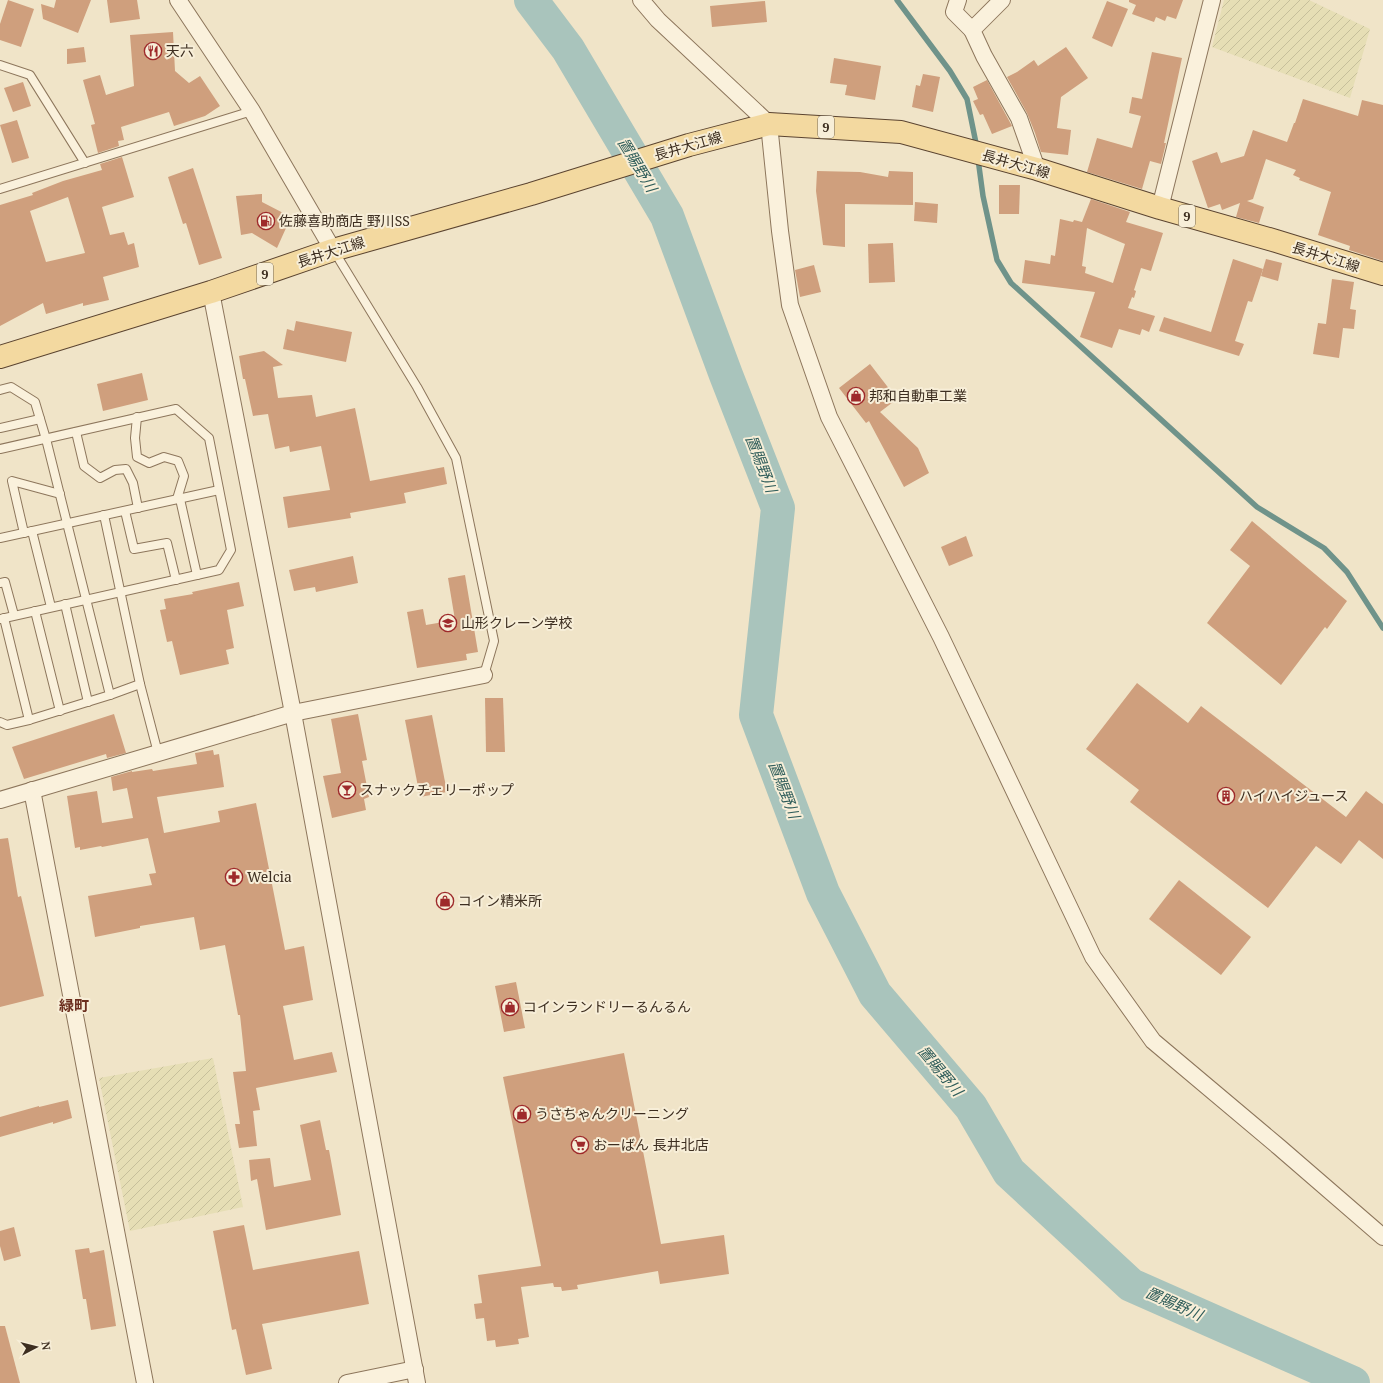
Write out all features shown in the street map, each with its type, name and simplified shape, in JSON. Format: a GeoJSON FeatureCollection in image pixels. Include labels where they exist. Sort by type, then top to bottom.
{"type":"FeatureCollection","features":[{"type":"Feature","properties":{"kind":"main road","name":"長井大江線"},"geometry":{"type":"LineString","coordinates":[[0,357],[211,292],[333,250],[530,194],[689,145],[769,124],[901,132],[1037,169],[1160,208],[1276,241],[1383,274]]}},
{"type":"Feature","properties":{"kind":"street"},"geometry":{"type":"LineString","coordinates":[[178,0],[252,112],[333,250]]}},
{"type":"Feature","properties":{"kind":"street"},"geometry":{"type":"LineString","coordinates":[[641,0],[658,20],[769,124],[780,231],[790,305],[829,417],[941,637],[1093,957],[1153,1041],[1279,1146],[1383,1237]]}},
{"type":"Feature","properties":{"kind":"street"},"geometry":{"type":"LineString","coordinates":[[958,0],[954,12],[972,30],[984,56],[1019,118],[1037,169]]}},
{"type":"Feature","properties":{"kind":"street"},"geometry":{"type":"LineString","coordinates":[[972,30],[1002,0]]}},
{"type":"Feature","properties":{"kind":"street"},"geometry":{"type":"LineString","coordinates":[[1160,208],[1212,0]]}},
{"type":"Feature","properties":{"kind":"street"},"geometry":{"type":"LineString","coordinates":[[211,292],[293,713],[416,1376],[347,1383]]}},
{"type":"Feature","properties":{"kind":"street"},"geometry":{"type":"LineString","coordinates":[[0,800],[293,713],[484,675]]}},
{"type":"Feature","properties":{"kind":"street"},"geometry":{"type":"LineString","coordinates":[[32,790],[145,1383]]}},
{"type":"Feature","properties":{"kind":"lane"},"geometry":{"type":"LineString","coordinates":[[0,65],[30,75],[85,163]]}},
{"type":"Feature","properties":{"kind":"lane"},"geometry":{"type":"LineString","coordinates":[[0,189],[252,112]]}},
{"type":"Feature","properties":{"kind":"lane"},"geometry":{"type":"LineString","coordinates":[[333,250],[417,387],[456,458],[494,641],[484,675]]}},
{"type":"Feature","properties":{"kind":"lane"},"geometry":{"type":"LineString","coordinates":[[0,390],[10,387],[35,402],[68,523],[110,695]]}},
{"type":"Feature","properties":{"kind":"lane"},"geometry":{"type":"LineString","coordinates":[[0,449],[176,409],[209,438],[231,550],[219,570],[2,618],[29,720]]}},
{"type":"Feature","properties":{"kind":"lane"},"geometry":{"type":"LineString","coordinates":[[137,417],[134,438],[137,458],[149,463],[164,457],[178,461],[184,476],[178,499],[197,575]]}},
{"type":"Feature","properties":{"kind":"lane"},"geometry":{"type":"LineString","coordinates":[[0,428],[40,419]]}},
{"type":"Feature","properties":{"kind":"lane"},"geometry":{"type":"LineString","coordinates":[[76,432],[84,466],[89,470],[100,478],[115,470],[126,469],[133,483],[138,508]]}},
{"type":"Feature","properties":{"kind":"lane"},"geometry":{"type":"LineString","coordinates":[[51,607],[12,482],[60,494]]}},
{"type":"Feature","properties":{"kind":"lane"},"geometry":{"type":"LineString","coordinates":[[0,538],[219,490]]}},
{"type":"Feature","properties":{"kind":"lane"},"geometry":{"type":"LineString","coordinates":[[125,510],[134,549],[167,543],[176,580]]}},
{"type":"Feature","properties":{"kind":"lane"},"geometry":{"type":"LineString","coordinates":[[104,515],[140,684],[158,753]]}},
{"type":"Feature","properties":{"kind":"lane"},"geometry":{"type":"LineString","coordinates":[[0,583],[5,582],[14,616]]}},
{"type":"Feature","properties":{"kind":"lane"},"geometry":{"type":"LineString","coordinates":[[65,604],[88,702]]}},
{"type":"Feature","properties":{"kind":"lane"},"geometry":{"type":"LineString","coordinates":[[35,611],[60,711]]}},
{"type":"Feature","properties":{"kind":"lane"},"geometry":{"type":"LineString","coordinates":[[0,722],[7,725],[29,720],[110,695],[140,684]]}},
{"type":"Feature","properties":{"kind":"shaded area"},"geometry":{"type":"Polygon","coordinates":[[[1224,0],[1309,0],[1370,29],[1350,98],[1212,47],[1224,0]]]}},
{"type":"Feature","properties":{"kind":"shaded area"},"geometry":{"type":"Polygon","coordinates":[[[213,1058],[243,1207],[130,1231],[99,1078],[213,1058]]]}},
{"type":"Feature","properties":{"kind":"building"},"geometry":{"type":"Polygon","coordinates":[[[8,0],[34,9],[21,47],[0,40],[0,24],[8,0]]]}},
{"type":"Feature","properties":{"kind":"building"},"geometry":{"type":"Polygon","coordinates":[[[56,0],[91,0],[78,33],[43,19],[41,4],[54,8],[56,0]]]}},
{"type":"Feature","properties":{"kind":"building"},"geometry":{"type":"Polygon","coordinates":[[[107,0],[137,0],[140,19],[110,23],[107,0]]]}},
{"type":"Feature","properties":{"kind":"building"},"geometry":{"type":"Polygon","coordinates":[[[1129,0],[1183,0],[1176,19],[1167,16],[1165,21],[1156,17],[1154,22],[1132,14],[1136,5],[1129,2],[1129,0]]]}},
{"type":"Feature","properties":{"kind":"building"},"geometry":{"type":"Polygon","coordinates":[[[765,1],[767,22],[712,27],[710,6],[765,1]]]}},
{"type":"Feature","properties":{"kind":"building"},"geometry":{"type":"Polygon","coordinates":[[[1107,1],[1128,9],[1112,47],[1092,38],[1107,1]]]}},
{"type":"Feature","properties":{"kind":"building"},"geometry":{"type":"Polygon","coordinates":[[[173,32],[175,71],[189,83],[200,76],[220,106],[205,116],[174,126],[169,112],[121,127],[124,140],[118,141],[119,146],[98,153],[91,125],[95,124],[83,80],[100,75],[106,95],[134,86],[130,35],[173,32]]]}},
{"type":"Feature","properties":{"kind":"building"},"geometry":{"type":"Polygon","coordinates":[[[84,47],[86,62],[67,64],[67,49],[84,47]]]}},
{"type":"Feature","properties":{"kind":"building"},"geometry":{"type":"Polygon","coordinates":[[[1066,47],[1088,78],[1061,97],[1057,128],[1071,130],[1068,155],[1041,152],[1027,113],[1007,77],[1034,60],[1038,66],[1066,47]]]}},
{"type":"Feature","properties":{"kind":"building"},"geometry":{"type":"Polygon","coordinates":[[[1152,52],[1182,58],[1161,164],[1150,161],[1142,189],[1087,172],[1097,138],[1132,148],[1141,116],[1129,113],[1132,97],[1142,99],[1152,52]]]}},
{"type":"Feature","properties":{"kind":"building"},"geometry":{"type":"Polygon","coordinates":[[[834,58],[881,66],[875,100],[845,95],[847,85],[830,83],[834,58]]]}},
{"type":"Feature","properties":{"kind":"building"},"geometry":{"type":"Polygon","coordinates":[[[923,74],[940,77],[933,112],[912,107],[916,85],[920,86],[923,74]]]}},
{"type":"Feature","properties":{"kind":"building"},"geometry":{"type":"Polygon","coordinates":[[[987,80],[1012,126],[992,134],[983,114],[980,115],[973,101],[978,99],[973,87],[987,80]]]}},
{"type":"Feature","properties":{"kind":"building"},"geometry":{"type":"Polygon","coordinates":[[[23,82],[31,106],[13,112],[4,88],[23,82]]]}},
{"type":"Feature","properties":{"kind":"building"},"geometry":{"type":"Polygon","coordinates":[[[1303,99],[1358,116],[1362,100],[1383,105],[1383,261],[1349,250],[1350,246],[1318,235],[1331,192],[1299,180],[1300,178],[1293,175],[1296,170],[1266,159],[1253,199],[1247,201],[1264,207],[1259,223],[1236,217],[1240,203],[1222,210],[1220,204],[1208,208],[1192,161],[1217,152],[1221,163],[1244,156],[1253,130],[1287,142],[1303,99]]]}},
{"type":"Feature","properties":{"kind":"building"},"geometry":{"type":"Polygon","coordinates":[[[17,120],[29,158],[12,163],[0,125],[17,120]]]}},
{"type":"Feature","properties":{"kind":"building"},"geometry":{"type":"Polygon","coordinates":[[[122,157],[134,197],[102,207],[110,235],[124,232],[128,245],[134,243],[139,267],[103,277],[109,300],[83,306],[83,303],[46,314],[43,303],[0,326],[0,205],[33,195],[32,193],[63,181],[102,170],[100,164],[122,157]],[[68,197],[30,211],[46,262],[85,253],[68,197]]]}},
{"type":"Feature","properties":{"kind":"building"},"geometry":{"type":"Polygon","coordinates":[[[193,168],[222,258],[199,265],[186,223],[183,224],[168,177],[193,168]]]}},
{"type":"Feature","properties":{"kind":"building"},"geometry":{"type":"Polygon","coordinates":[[[817,171],[860,172],[888,177],[889,171],[913,172],[913,205],[845,204],[845,247],[823,245],[816,191],[817,171]]]}},
{"type":"Feature","properties":{"kind":"building"},"geometry":{"type":"Polygon","coordinates":[[[999,185],[1020,185],[1019,214],[999,214],[999,185]]]}},
{"type":"Feature","properties":{"kind":"building"},"geometry":{"type":"Polygon","coordinates":[[[262,194],[262,202],[291,217],[277,248],[252,233],[241,235],[236,196],[262,194]]]}},
{"type":"Feature","properties":{"kind":"building"},"geometry":{"type":"Polygon","coordinates":[[[1091,199],[1130,212],[1126,222],[1163,233],[1151,271],[1141,268],[1134,290],[1136,291],[1134,298],[1132,297],[1128,308],[1155,316],[1149,332],[1142,329],[1140,335],[1119,329],[1112,348],[1080,337],[1095,292],[1022,283],[1025,260],[1050,264],[1051,255],[1055,256],[1060,219],[1073,222],[1074,220],[1082,222],[1091,199]],[[1087,228],[1082,266],[1086,267],[1085,273],[1113,283],[1125,244],[1087,228]]]}},
{"type":"Feature","properties":{"kind":"building"},"geometry":{"type":"Polygon","coordinates":[[[915,202],[938,204],[937,223],[914,221],[915,202]]]}},
{"type":"Feature","properties":{"kind":"building"},"geometry":{"type":"Polygon","coordinates":[[[893,243],[895,282],[869,283],[868,244],[893,243]]]}},
{"type":"Feature","properties":{"kind":"building"},"geometry":{"type":"Polygon","coordinates":[[[1233,259],[1263,269],[1252,302],[1248,301],[1235,341],[1244,344],[1239,356],[1159,331],[1164,317],[1211,332],[1233,259]]]}},
{"type":"Feature","properties":{"kind":"building"},"geometry":{"type":"Polygon","coordinates":[[[1266,259],[1282,263],[1278,281],[1261,276],[1266,259]]]}},
{"type":"Feature","properties":{"kind":"building"},"geometry":{"type":"Polygon","coordinates":[[[814,265],[821,292],[800,297],[795,270],[814,265]]]}},
{"type":"Feature","properties":{"kind":"building"},"geometry":{"type":"Polygon","coordinates":[[[1332,279],[1354,282],[1350,309],[1356,310],[1354,329],[1343,328],[1339,358],[1313,354],[1318,323],[1326,324],[1332,279]]]}},
{"type":"Feature","properties":{"kind":"building"},"geometry":{"type":"Polygon","coordinates":[[[296,321],[352,332],[346,362],[283,349],[287,329],[294,331],[296,321]]]}},
{"type":"Feature","properties":{"kind":"building"},"geometry":{"type":"Polygon","coordinates":[[[264,351],[283,365],[273,367],[278,398],[312,395],[316,417],[355,408],[370,481],[444,467],[447,484],[404,493],[406,503],[350,513],[351,518],[288,528],[283,497],[330,490],[321,446],[290,452],[289,446],[275,449],[268,414],[253,416],[245,379],[243,379],[239,356],[264,351]]]}},
{"type":"Feature","properties":{"kind":"building"},"geometry":{"type":"Polygon","coordinates":[[[870,364],[897,399],[880,412],[918,448],[929,473],[904,487],[869,421],[866,423],[839,388],[870,364]]]}},
{"type":"Feature","properties":{"kind":"building"},"geometry":{"type":"Polygon","coordinates":[[[142,373],[148,400],[103,411],[97,384],[142,373]]]}},
{"type":"Feature","properties":{"kind":"building"},"geometry":{"type":"Polygon","coordinates":[[[1252,521],[1347,601],[1327,629],[1325,627],[1281,685],[1207,623],[1250,566],[1230,550],[1252,521]]]}},
{"type":"Feature","properties":{"kind":"building"},"geometry":{"type":"Polygon","coordinates":[[[966,536],[973,556],[949,566],[941,547],[966,536]]]}},
{"type":"Feature","properties":{"kind":"building"},"geometry":{"type":"Polygon","coordinates":[[[353,556],[358,583],[316,592],[315,587],[294,591],[289,570],[353,556]]]}},
{"type":"Feature","properties":{"kind":"building"},"geometry":{"type":"Polygon","coordinates":[[[465,575],[478,652],[466,654],[467,660],[417,668],[407,612],[423,609],[426,625],[455,620],[448,578],[465,575]]]}},
{"type":"Feature","properties":{"kind":"building"},"geometry":{"type":"Polygon","coordinates":[[[239,582],[244,606],[227,610],[234,648],[226,650],[229,664],[180,675],[172,641],[167,642],[160,610],[166,609],[164,599],[193,594],[192,592],[239,582]]]}},
{"type":"Feature","properties":{"kind":"building","name":"ハイハイジュース"},"geometry":{"type":"Polygon","coordinates":[[[1137,683],[1188,723],[1201,706],[1346,817],[1366,791],[1383,804],[1383,859],[1359,840],[1341,864],[1316,846],[1268,908],[1130,802],[1139,790],[1086,749],[1137,683]]]}},
{"type":"Feature","properties":{"kind":"building"},"geometry":{"type":"Polygon","coordinates":[[[485,698],[503,698],[505,752],[486,752],[485,698]]]}},
{"type":"Feature","properties":{"kind":"building"},"geometry":{"type":"Polygon","coordinates":[[[114,714],[126,753],[107,758],[106,754],[24,779],[12,747],[114,714]]]}},
{"type":"Feature","properties":{"kind":"building"},"geometry":{"type":"Polygon","coordinates":[[[358,714],[367,760],[362,761],[369,797],[364,799],[366,810],[332,818],[323,776],[341,773],[331,719],[358,714]]]}},
{"type":"Feature","properties":{"kind":"building"},"geometry":{"type":"Polygon","coordinates":[[[432,715],[447,792],[420,797],[405,720],[432,715]]]}},
{"type":"Feature","properties":{"kind":"building"},"geometry":{"type":"Polygon","coordinates":[[[213,750],[214,755],[219,754],[224,787],[157,797],[164,833],[220,822],[218,811],[256,803],[285,950],[304,946],[313,1000],[283,1006],[294,1060],[332,1052],[337,1072],[256,1088],[260,1110],[253,1111],[257,1146],[239,1148],[235,1124],[240,1124],[233,1072],[246,1071],[240,1015],[238,1015],[225,945],[200,950],[194,917],[140,926],[140,928],[95,937],[88,896],[152,885],[149,874],[156,873],[148,838],[102,847],[80,850],[80,847],[75,848],[67,796],[97,791],[102,823],[133,818],[127,788],[113,791],[111,777],[132,771],[152,769],[153,771],[197,764],[195,753],[213,750]]]}},
{"type":"Feature","properties":{"kind":"building"},"geometry":{"type":"Polygon","coordinates":[[[8,838],[18,897],[21,896],[44,996],[0,1007],[0,839],[8,838]]]}},
{"type":"Feature","properties":{"kind":"building"},"geometry":{"type":"Polygon","coordinates":[[[1179,880],[1251,937],[1221,975],[1149,919],[1179,880]]]}},
{"type":"Feature","properties":{"kind":"building","name":"コインランドリーるんるん"},"geometry":{"type":"Polygon","coordinates":[[[516,982],[525,1028],[504,1032],[495,986],[516,982]]]}},
{"type":"Feature","properties":{"kind":"building"},"geometry":{"type":"Polygon","coordinates":[[[624,1053],[661,1244],[724,1235],[729,1274],[660,1284],[658,1271],[577,1285],[578,1289],[562,1291],[561,1287],[554,1287],[553,1283],[521,1287],[529,1337],[518,1339],[519,1344],[496,1347],[495,1340],[487,1341],[484,1318],[476,1319],[474,1304],[482,1303],[478,1275],[541,1266],[503,1077],[624,1053]]]}},
{"type":"Feature","properties":{"kind":"building"},"geometry":{"type":"Polygon","coordinates":[[[68,1100],[72,1118],[0,1137],[0,1117],[39,1106],[68,1100]]]}},
{"type":"Feature","properties":{"kind":"building"},"geometry":{"type":"Polygon","coordinates":[[[320,1120],[326,1150],[329,1150],[341,1215],[266,1230],[257,1179],[251,1181],[249,1160],[270,1158],[274,1187],[311,1180],[300,1125],[320,1120]]]}},
{"type":"Feature","properties":{"kind":"building"},"geometry":{"type":"Polygon","coordinates":[[[244,1225],[253,1270],[359,1251],[369,1304],[262,1324],[272,1369],[246,1375],[236,1329],[232,1330],[213,1231],[244,1225]]]}},
{"type":"Feature","properties":{"kind":"building"},"geometry":{"type":"Polygon","coordinates":[[[14,1227],[21,1256],[4,1261],[0,1246],[0,1231],[14,1227]]]}},
{"type":"Feature","properties":{"kind":"building"},"geometry":{"type":"Polygon","coordinates":[[[89,1248],[90,1253],[104,1250],[116,1326],[91,1330],[86,1299],[83,1299],[75,1250],[89,1248]]]}},
{"type":"Feature","properties":{"kind":"building"},"geometry":{"type":"Polygon","coordinates":[[[0,1326],[5,1326],[20,1383],[0,1383],[0,1326]]]}},
{"type":"Feature","properties":{"kind":"waterway","name":"置賜野川"},"geometry":{"type":"LineString","coordinates":[[531,0],[568,49],[667,216],[726,375],[778,508],[756,715],[823,893],[875,994],[971,1107],[1009,1172],[1131,1285],[1353,1383]]}},
{"type":"Feature","properties":{"kind":"waterway"},"geometry":{"type":"LineString","coordinates":[[897,0],[950,71],[967,99],[977,148]]}},
{"type":"Feature","properties":{"kind":"waterway"},"geometry":{"type":"LineString","coordinates":[[978,159],[983,196],[997,260],[1011,283],[1257,507],[1324,548],[1347,572],[1383,628]]}},
{"type":"Feature","properties":{"kind":"place","name":"天六"},"geometry":{"type":"Point","coordinates":[153,51]}},
{"type":"Feature","properties":{"kind":"place","name":"佐藤喜助商店 野川SS"},"geometry":{"type":"Point","coordinates":[266,221]}},
{"type":"Feature","properties":{"kind":"place","name":"邦和自動車工業"},"geometry":{"type":"Point","coordinates":[856,396]}},
{"type":"Feature","properties":{"kind":"place","name":"山形クレーン学校"},"geometry":{"type":"Point","coordinates":[448,623]}},
{"type":"Feature","properties":{"kind":"place","name":"スナックチェリーポップ"},"geometry":{"type":"Point","coordinates":[347,790]}},
{"type":"Feature","properties":{"kind":"place","name":"ハイハイジュース"},"geometry":{"type":"Point","coordinates":[1226,796]}},
{"type":"Feature","properties":{"kind":"place","name":"Welcia"},"geometry":{"type":"Point","coordinates":[234,877]}},
{"type":"Feature","properties":{"kind":"place","name":"コイン精米所"},"geometry":{"type":"Point","coordinates":[445,901]}},
{"type":"Feature","properties":{"kind":"place","name":"コインランドリーるんるん"},"geometry":{"type":"Point","coordinates":[510,1007]}},
{"type":"Feature","properties":{"kind":"place","name":"うさちゃんクリーニング"},"geometry":{"type":"Point","coordinates":[522,1114]}},
{"type":"Feature","properties":{"kind":"place","name":"おーばん 長井北店"},"geometry":{"type":"Point","coordinates":[580,1145]}},
{"type":"Feature","properties":{"kind":"district","name":"緑町"},"geometry":{"type":"Point","coordinates":[74,1006]}}]}
